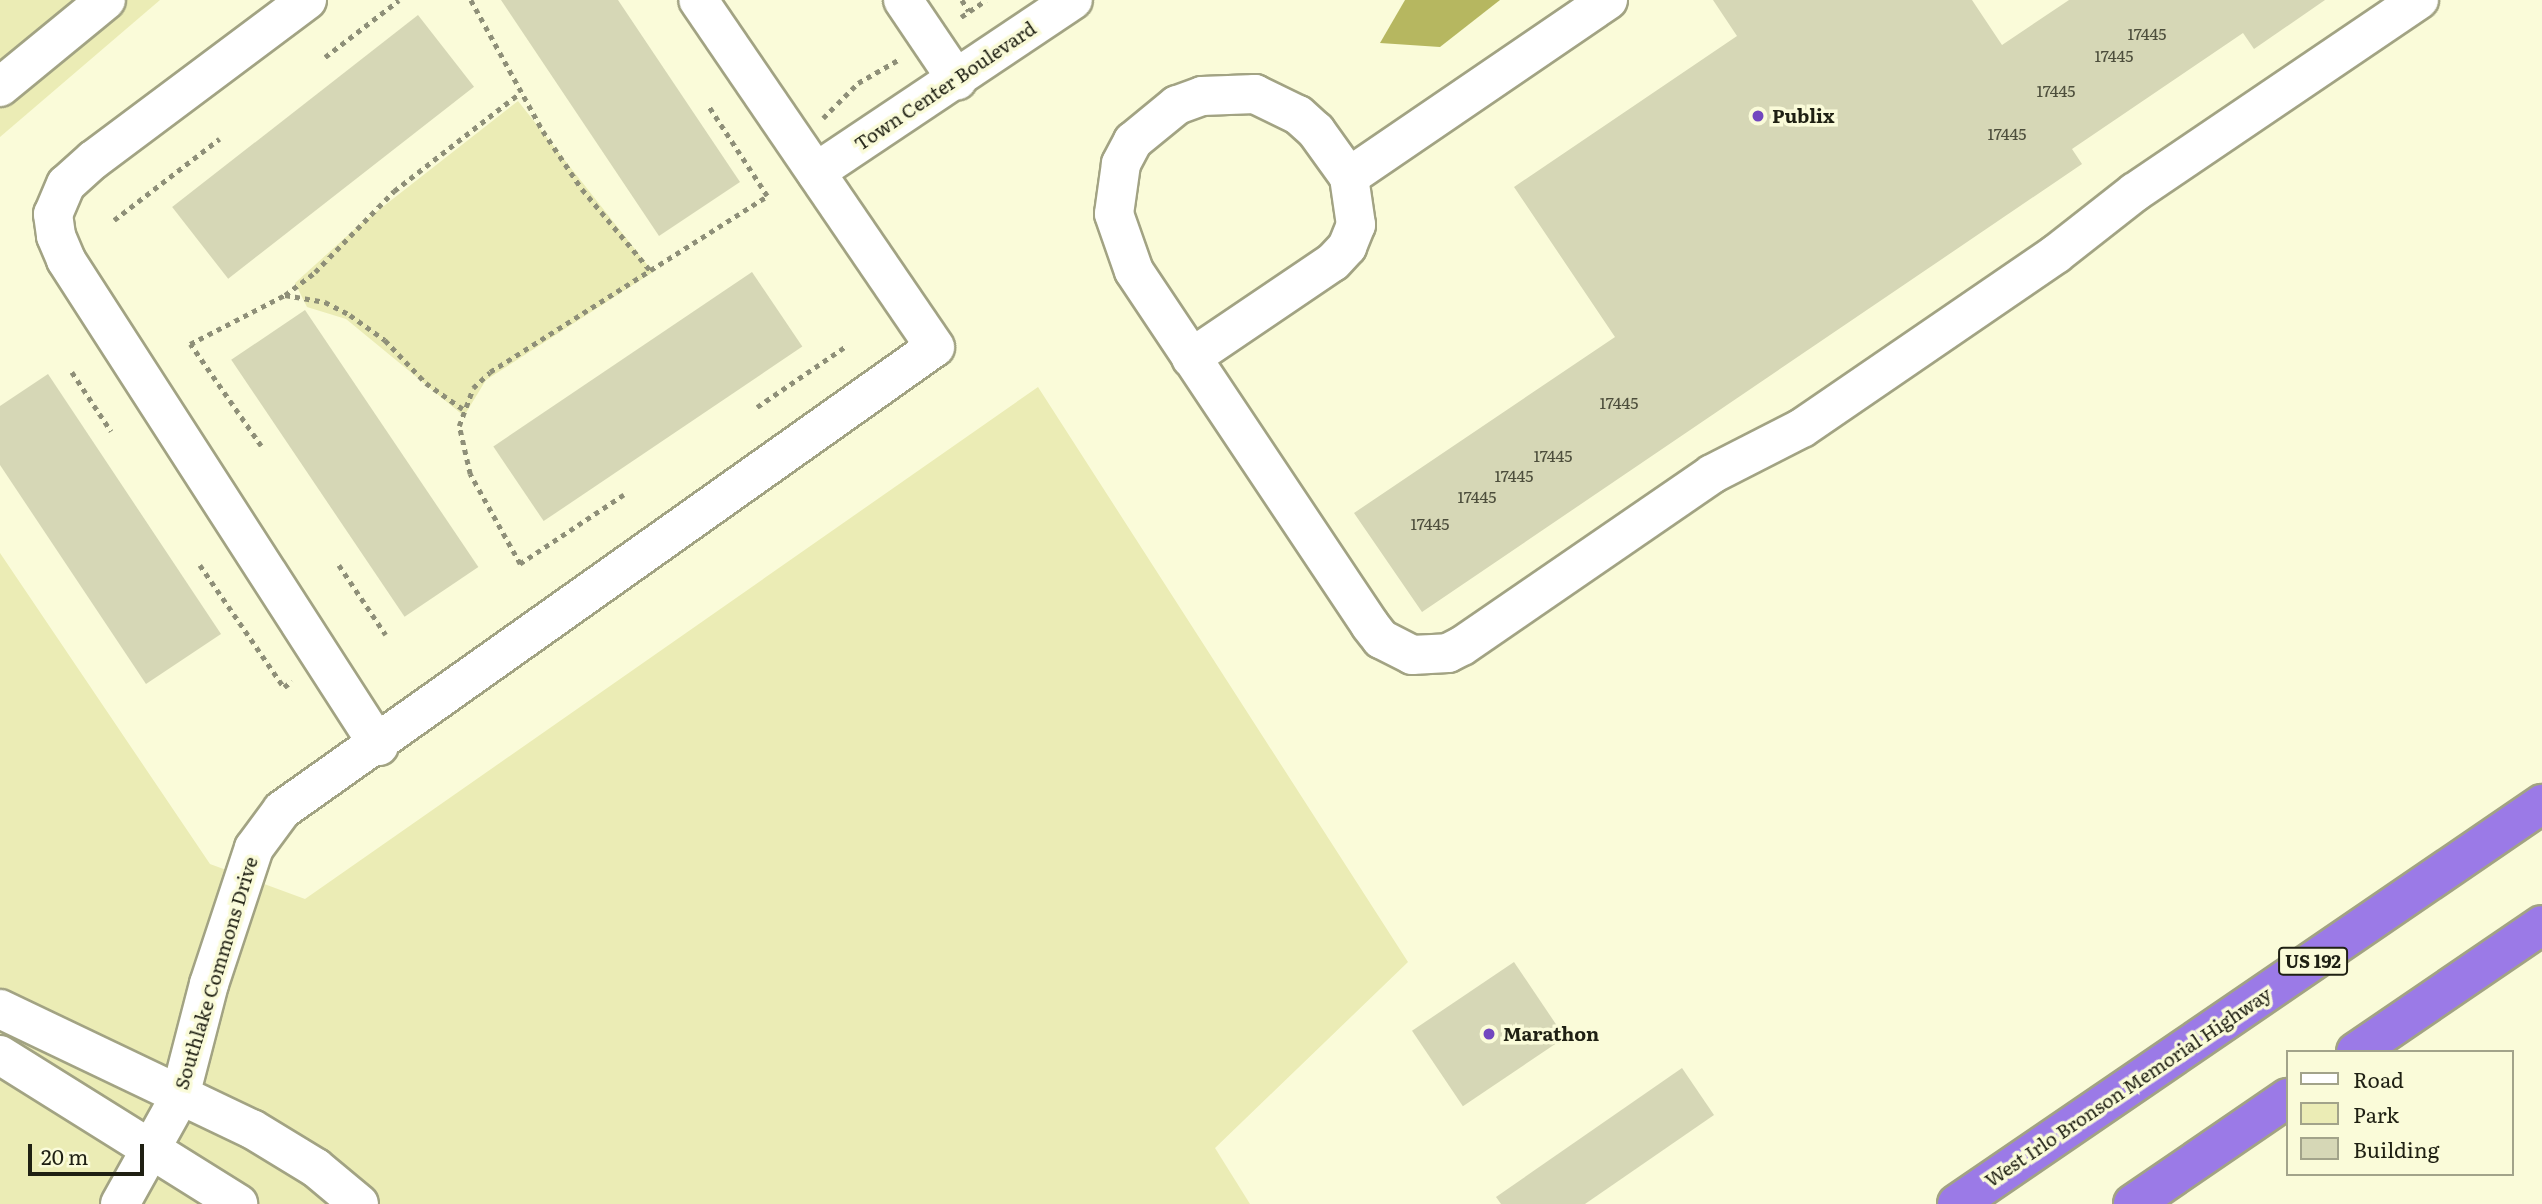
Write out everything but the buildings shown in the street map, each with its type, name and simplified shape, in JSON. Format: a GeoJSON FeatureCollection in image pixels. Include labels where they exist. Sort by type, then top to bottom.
{"type":"FeatureCollection","features":[{"type":"Feature","properties":{"kind":"highway","name":"West Irlo Bronson Memorial Highway"},"geometry":{"type":"LineString","coordinates":[[1957,1204],[2542,804]]}},
{"type":"Feature","properties":{"kind":"highway"},"geometry":{"type":"LineString","coordinates":[[2359,1050],[2542,925]]}},
{"type":"Feature","properties":{"kind":"highway"},"geometry":{"type":"LineString","coordinates":[[2133,1204],[2286,1099]]}},
{"type":"Feature","properties":{"kind":"street"},"geometry":{"type":"LineString","coordinates":[[0,87],[106,0]]}},
{"type":"Feature","properties":{"kind":"street"},"geometry":{"type":"LineString","coordinates":[[307,0],[93,160],[66,184],[53,214],[55,236],[66,260],[379,746]]}},
{"type":"Feature","properties":{"kind":"street"},"geometry":{"type":"LineString","coordinates":[[698,0],[816,172]]}},
{"type":"Feature","properties":{"kind":"street"},"geometry":{"type":"LineString","coordinates":[[903,0],[957,80]]}},
{"type":"Feature","properties":{"kind":"street","name":"Town Center Boulevard"},"geometry":{"type":"LineString","coordinates":[[816,172],[1073,0]]}},
{"type":"Feature","properties":{"kind":"street"},"geometry":{"type":"LineString","coordinates":[[1349,177],[1608,0]]}},
{"type":"Feature","properties":{"kind":"street"},"geometry":{"type":"LineString","coordinates":[[1191,358],[1333,262],[1347,247],[1356,225],[1349,177],[1316,131],[1298,115],[1255,93],[1202,96],[1177,105],[1133,141],[1114,187],[1120,242],[1134,271],[1191,358],[1381,639],[1412,655],[1448,653],[1712,474],[1813,421],[2056,254],[2145,185],[2419,0]]}},
{"type":"Feature","properties":{"kind":"street","name":"Southlake Commons Drive"},"geometry":{"type":"LineString","coordinates":[[120,1204],[180,1096],[209,984],[254,848],[282,810],[379,746],[935,347],[816,172]]}},
{"type":"Feature","properties":{"kind":"street"},"geometry":{"type":"LineString","coordinates":[[0,1009],[252,1129],[316,1168],[359,1204]]}},
{"type":"Feature","properties":{"kind":"street"},"geometry":{"type":"LineString","coordinates":[[0,1055],[153,1147],[238,1204]]}},
{"type":"Feature","properties":{"kind":"path"},"geometry":{"type":"LineString","coordinates":[[325,57],[398,0]]}},
{"type":"Feature","properties":{"kind":"path"},"geometry":{"type":"LineString","coordinates":[[471,0],[520,93],[582,189],[650,270]]}},
{"type":"Feature","properties":{"kind":"path"},"geometry":{"type":"LineString","coordinates":[[962,0],[970,11]]}},
{"type":"Feature","properties":{"kind":"path"},"geometry":{"type":"LineString","coordinates":[[261,446],[190,344],[285,295],[315,272],[394,191],[520,93]]}},
{"type":"Feature","properties":{"kind":"path"},"geometry":{"type":"LineString","coordinates":[[624,495],[520,564],[470,474],[461,447],[463,409],[473,388],[490,372],[768,196],[709,107]]}},
{"type":"Feature","properties":{"kind":"path"},"geometry":{"type":"LineString","coordinates":[[114,220],[219,139]]}},
{"type":"Feature","properties":{"kind":"path"},"geometry":{"type":"LineString","coordinates":[[285,295],[325,302],[350,315],[385,340],[426,383],[463,409]]}},
{"type":"Feature","properties":{"kind":"path"},"geometry":{"type":"LineString","coordinates":[[757,407],[846,346]]}},
{"type":"Feature","properties":{"kind":"path"},"geometry":{"type":"LineString","coordinates":[[72,372],[111,431]]}},
{"type":"Feature","properties":{"kind":"path"},"geometry":{"type":"LineString","coordinates":[[200,565],[284,687],[300,677]]}},
{"type":"Feature","properties":{"kind":"path"},"geometry":{"type":"LineString","coordinates":[[339,565],[386,635]]}},
{"type":"Feature","properties":{"kind":"green space"},"geometry":{"type":"Polygon","coordinates":[[[0,0],[160,0],[0,137],[0,0]]]}},
{"type":"Feature","properties":{"kind":"green space"},"geometry":{"type":"Polygon","coordinates":[[[518,101],[653,272],[486,380],[464,416],[346,319],[307,307],[295,283],[357,227],[518,101]]]}},
{"type":"Feature","properties":{"kind":"green space"},"geometry":{"type":"Polygon","coordinates":[[[1038,387],[1408,962],[1215,1148],[1250,1204],[0,1204],[0,553],[210,864],[305,899],[1038,387]]]}},
{"type":"Feature","properties":{"kind":"shaded area"},"geometry":{"type":"Polygon","coordinates":[[[1405,0],[1500,0],[1440,47],[1380,43],[1405,0]]]}},
{"type":"Feature","properties":{"kind":"place","name":"Publix"},"geometry":{"type":"Point","coordinates":[1758,116]}},
{"type":"Feature","properties":{"kind":"place","name":"Marathon"},"geometry":{"type":"Point","coordinates":[1489,1034]}}]}
